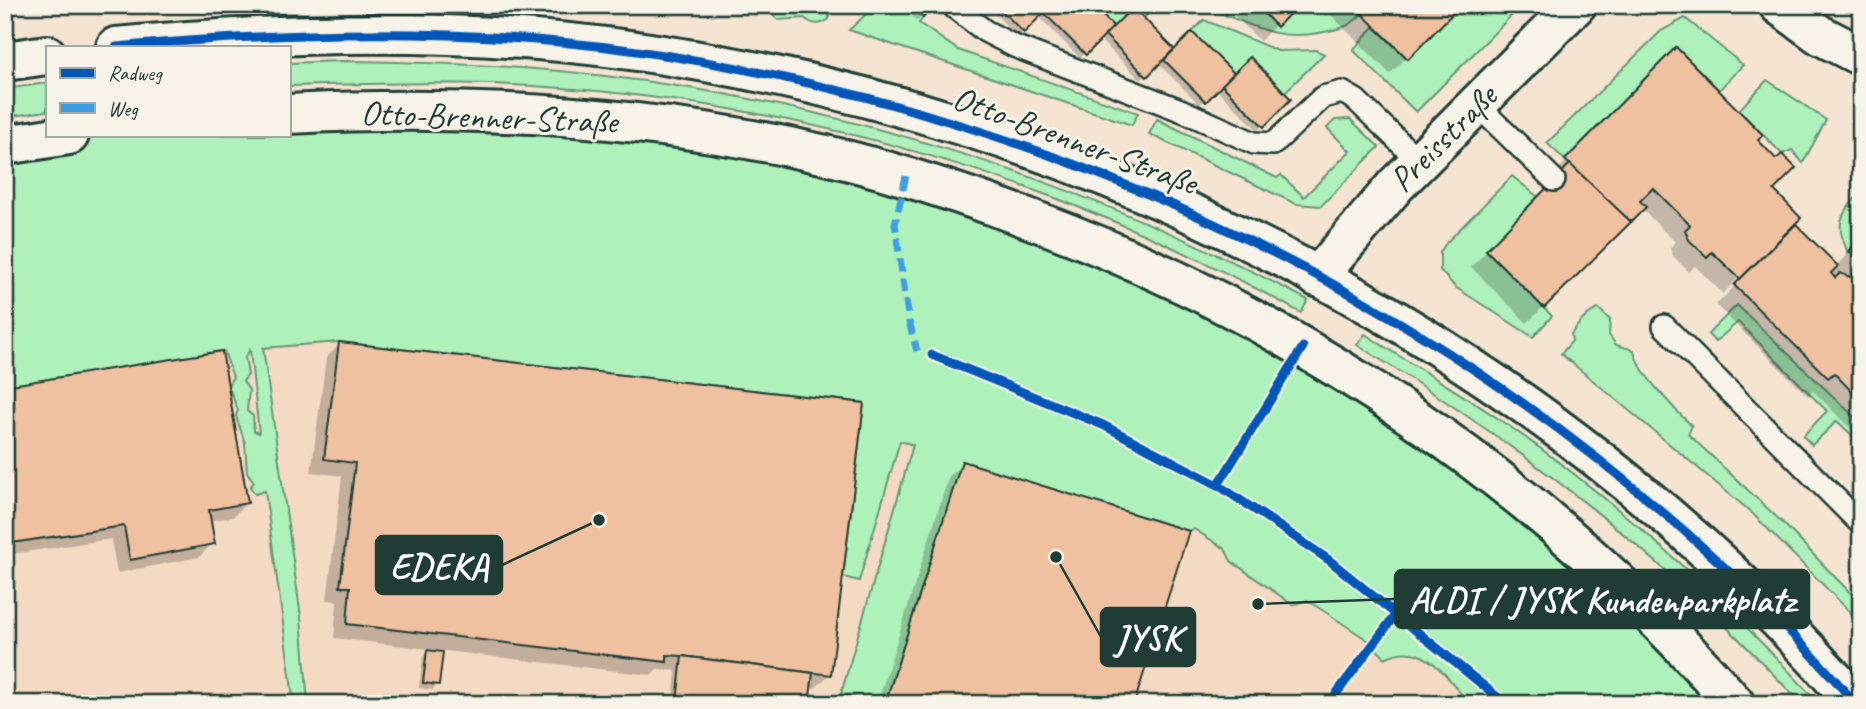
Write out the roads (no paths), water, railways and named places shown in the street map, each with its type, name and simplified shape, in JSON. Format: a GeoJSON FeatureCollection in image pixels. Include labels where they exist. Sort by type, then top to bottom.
{"type":"FeatureCollection","features":[{"type":"Feature","properties":{"kind":"street","name":"Preisstraße"},"geometry":{"type":"LineString","coordinates":[[1317,277],[1367,216],[1419,161],[1576,5]]}},
{"type":"Feature","properties":{"kind":"street"},"geometry":{"type":"LineString","coordinates":[[1779,5],[1820,35],[1861,56]]}},
{"type":"Feature","properties":{"kind":"street","name":"Otto-Brenner-Straße"},"geometry":{"type":"LineString","coordinates":[[128,46],[236,37],[349,33],[537,40],[702,62],[837,90],[1031,148],[1198,216],[1317,277],[1456,358],[1607,466],[1725,568],[1846,686],[1856,704]]}},
{"type":"Feature","properties":{"kind":"street"},"geometry":{"type":"LineString","coordinates":[[5,61],[46,55]]}},
{"type":"Feature","properties":{"kind":"street","name":"Otto-Brenner-Straße"},"geometry":{"type":"LineString","coordinates":[[290,114],[343,111],[530,114],[596,118],[725,135],[835,157],[906,176],[1128,256],[1287,337],[1366,384],[1478,462],[1596,559],[1735,704]]}},
{"type":"Feature","properties":{"kind":"street"},"geometry":{"type":"LineString","coordinates":[[5,145],[63,136]]}},
{"type":"Feature","properties":{"kind":"lane"},"geometry":{"type":"LineString","coordinates":[[955,8],[985,31],[1014,46],[1183,111],[1254,143],[1273,144],[1323,97],[1336,91],[1342,92],[1356,100],[1419,161]]}},
{"type":"Feature","properties":{"kind":"lane"},"geometry":{"type":"LineString","coordinates":[[1476,104],[1554,180]]}},
{"type":"Feature","properties":{"kind":"lane"},"geometry":{"type":"LineString","coordinates":[[1664,326],[1861,524]]}},
{"type":"Feature","properties":{"kind":"place","name":"EDEKA"},"geometry":{"type":"Point","coordinates":[599,520]}},
{"type":"Feature","properties":{"kind":"place","name":"JYSK"},"geometry":{"type":"Point","coordinates":[1056,557]}},
{"type":"Feature","properties":{"kind":"place","name":"ALDI / JYSK Kundenparkplatz"},"geometry":{"type":"Point","coordinates":[1258,604]}}]}
